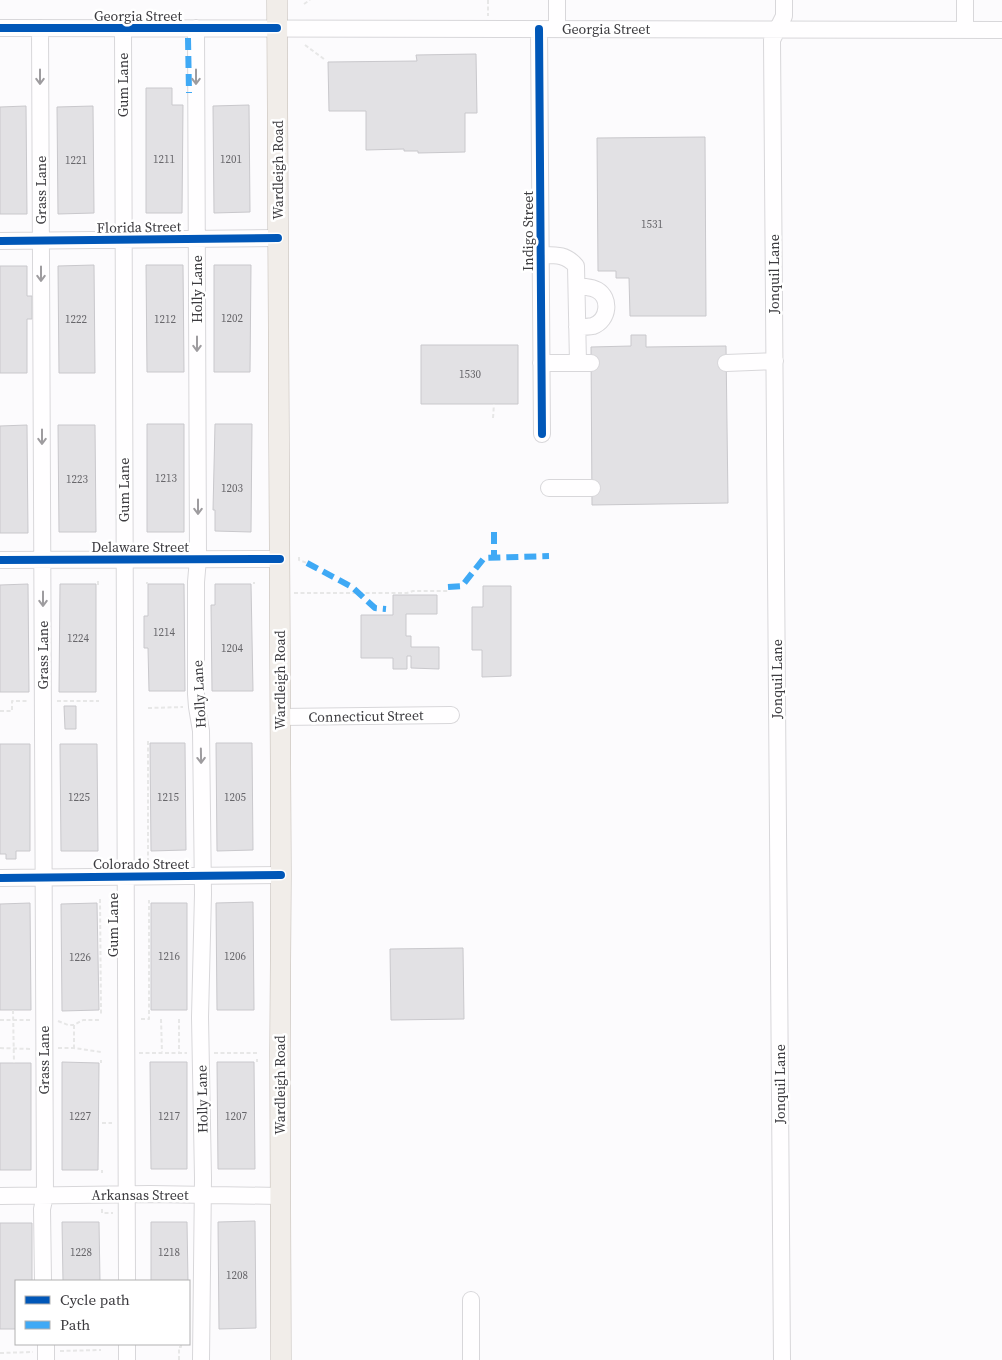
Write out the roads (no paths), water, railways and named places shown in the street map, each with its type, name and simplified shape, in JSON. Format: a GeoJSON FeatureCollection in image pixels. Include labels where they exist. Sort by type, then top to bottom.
{"type":"FeatureCollection","features":[{"type":"Feature","properties":{"kind":"main road","name":"Wardleigh Road"},"geometry":{"type":"LineString","coordinates":[[277,0],[278,238],[289,558],[280,717],[281,1360]]}},
{"type":"Feature","properties":{"kind":"street"},"geometry":{"type":"LineString","coordinates":[[557,0],[557,29]]}},
{"type":"Feature","properties":{"kind":"street","name":"Jonquil Lane"},"geometry":{"type":"LineString","coordinates":[[782,1360],[772,40],[784,16],[784,0]]}},
{"type":"Feature","properties":{"kind":"street"},"geometry":{"type":"LineString","coordinates":[[965,0],[965,30]]}},
{"type":"Feature","properties":{"kind":"street","name":"Georgia Street"},"geometry":{"type":"LineString","coordinates":[[0,28],[1002,30]]}},
{"type":"Feature","properties":{"kind":"street","name":"Grass Lane"},"geometry":{"type":"LineString","coordinates":[[40,28],[45,1196],[42,1209],[43,1280]]}},
{"type":"Feature","properties":{"kind":"street","name":"Gum Lane"},"geometry":{"type":"LineString","coordinates":[[123,28],[127,1280]]}},
{"type":"Feature","properties":{"kind":"street","name":"Holly Lane"},"geometry":{"type":"LineString","coordinates":[[196,28],[198,559],[196,582],[196,694],[201,730],[202,876],[200,1017],[201,1360]]}},
{"type":"Feature","properties":{"kind":"street","name":"Indigo Street"},"geometry":{"type":"LineString","coordinates":[[539,29],[542,434]]}},
{"type":"Feature","properties":{"kind":"street","name":"Florida Street"},"geometry":{"type":"LineString","coordinates":[[0,241],[278,238]]}},
{"type":"Feature","properties":{"kind":"street"},"geometry":{"type":"LineString","coordinates":[[541,255],[558,255],[570,260],[576,266],[577,327],[584,363],[541,362]]}},
{"type":"Feature","properties":{"kind":"street"},"geometry":{"type":"LineString","coordinates":[[577,288],[592,288],[600,292],[605,300],[606,309],[604,318],[597,324],[588,327],[577,327]]}},
{"type":"Feature","properties":{"kind":"street"},"geometry":{"type":"LineString","coordinates":[[726,363],[775,361]]}},
{"type":"Feature","properties":{"kind":"street"},"geometry":{"type":"LineString","coordinates":[[550,488],[592,488]]}},
{"type":"Feature","properties":{"kind":"street","name":"Delaware Street"},"geometry":{"type":"LineString","coordinates":[[0,560],[289,558]]}},
{"type":"Feature","properties":{"kind":"street","name":"Connecticut Street"},"geometry":{"type":"LineString","coordinates":[[280,717],[451,716]]}},
{"type":"Feature","properties":{"kind":"street","name":"Colorado Street"},"geometry":{"type":"LineString","coordinates":[[0,878],[281,875]]}},
{"type":"Feature","properties":{"kind":"street","name":"Arkansas Street"},"geometry":{"type":"LineString","coordinates":[[0,1196],[280,1196]]}},
{"type":"Feature","properties":{"kind":"street"},"geometry":{"type":"LineString","coordinates":[[471,1300],[471,1360]]}},
{"type":"Feature","properties":{"kind":"street"},"geometry":{"type":"LineString","coordinates":[[46,1345],[46,1360]]}},
{"type":"Feature","properties":{"kind":"street"},"geometry":{"type":"LineString","coordinates":[[127,1345],[127,1360]]}}]}
